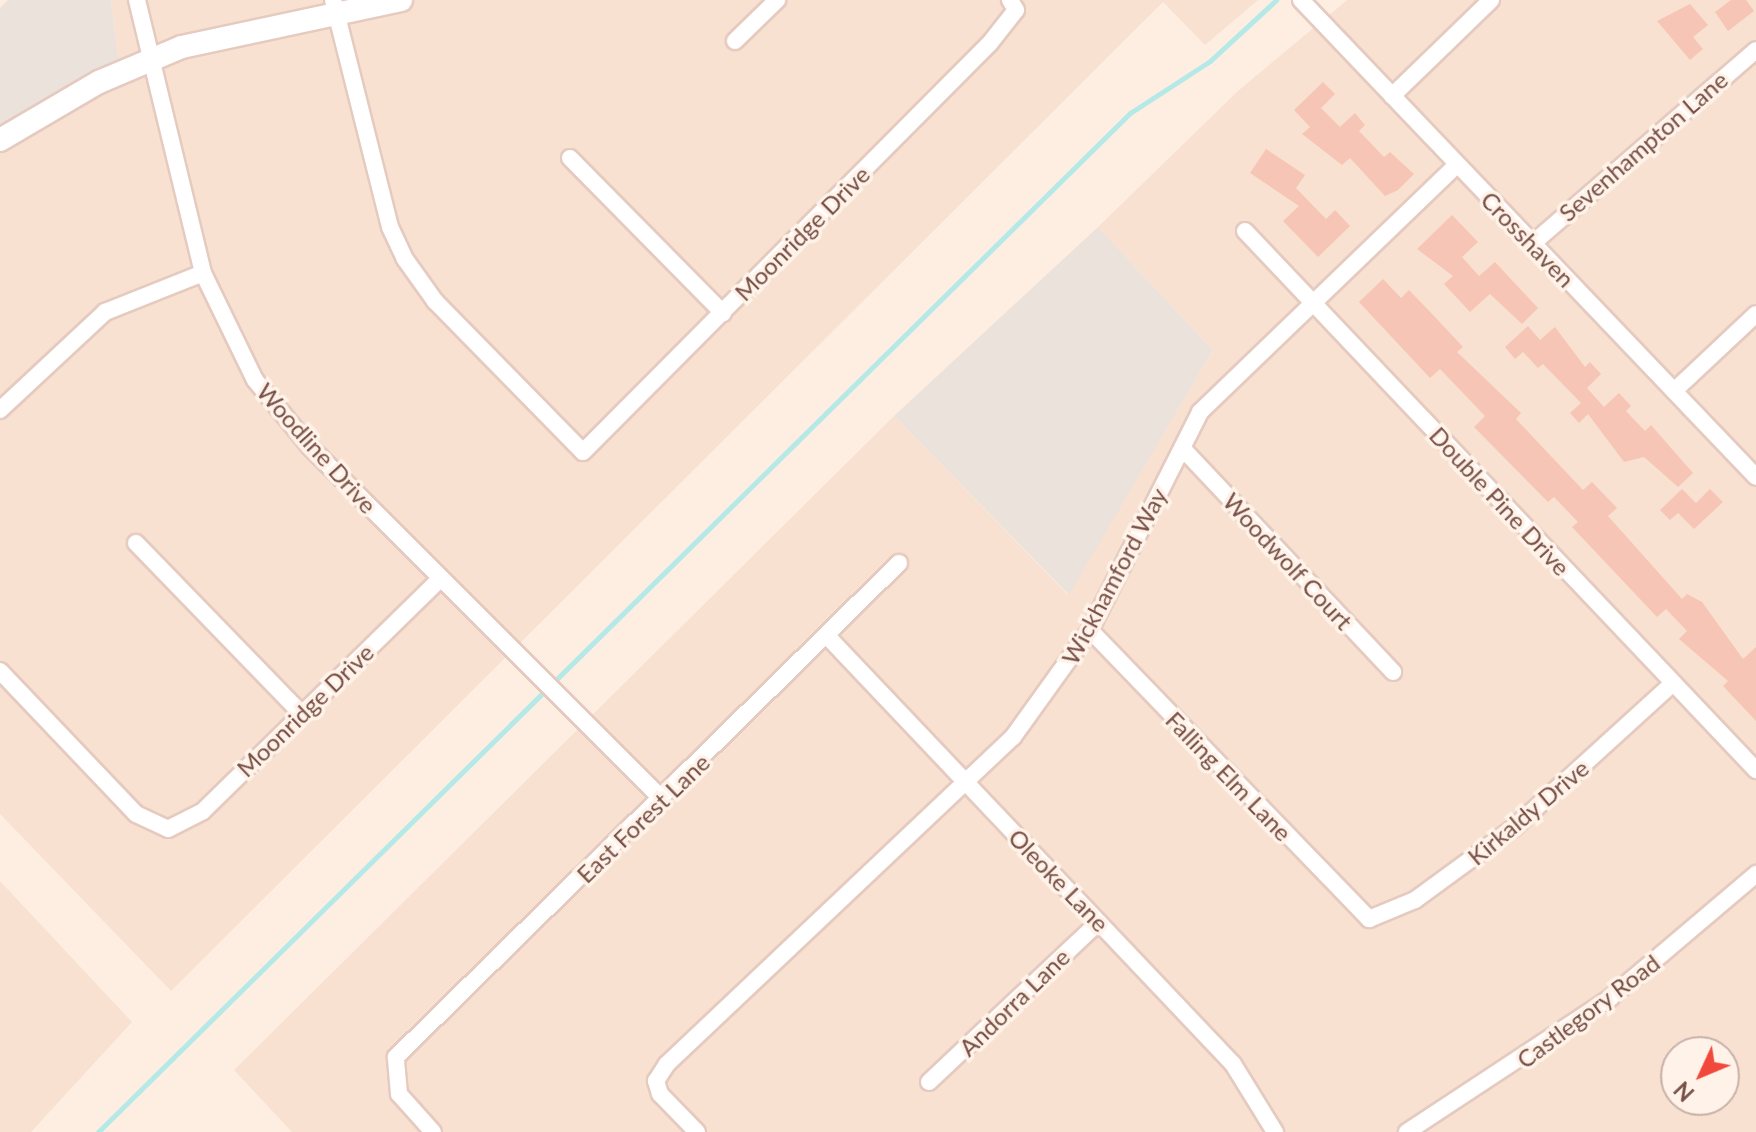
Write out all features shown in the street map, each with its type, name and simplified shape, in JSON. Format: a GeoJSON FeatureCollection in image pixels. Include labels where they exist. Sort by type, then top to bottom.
{"type":"FeatureCollection","features":[{"type":"Feature","properties":{"kind":"street","name":"Woodline Drive"},"geometry":{"type":"LineString","coordinates":[[137,0],[203,273],[234,345],[281,414],[662,799]]}},
{"type":"Feature","properties":{"kind":"street"},"geometry":{"type":"LineString","coordinates":[[0,140],[150,59],[213,39],[335,8],[401,0]]}},
{"type":"Feature","properties":{"kind":"street"},"geometry":{"type":"LineString","coordinates":[[735,41],[777,0]]}},
{"type":"Feature","properties":{"kind":"street"},"geometry":{"type":"LineString","coordinates":[[1392,96],[1491,0]]}},
{"type":"Feature","properties":{"kind":"street","name":"Crosshaven"},"geometry":{"type":"LineString","coordinates":[[1304,4],[1756,477]]}},
{"type":"Feature","properties":{"kind":"street","name":"Moonridge Drive"},"geometry":{"type":"LineString","coordinates":[[335,8],[405,259],[435,301],[583,452],[723,313],[1013,5]]}},
{"type":"Feature","properties":{"kind":"street","name":"Sevenhampton Lane"},"geometry":{"type":"LineString","coordinates":[[1532,244],[1756,50]]}},
{"type":"Feature","properties":{"kind":"street"},"geometry":{"type":"LineString","coordinates":[[570,158],[723,313]]}},
{"type":"Feature","properties":{"kind":"street","name":"Wickhamford Way"},"geometry":{"type":"LineString","coordinates":[[697,1132],[656,1081],[1013,737],[1090,630],[1184,450],[1200,412],[1457,165]]}},
{"type":"Feature","properties":{"kind":"street","name":"Double Pine Drive"},"geometry":{"type":"LineString","coordinates":[[1245,231],[1756,770]]}},
{"type":"Feature","properties":{"kind":"street"},"geometry":{"type":"LineString","coordinates":[[0,410],[105,312],[203,273]]}},
{"type":"Feature","properties":{"kind":"street"},"geometry":{"type":"LineString","coordinates":[[1674,391],[1756,314]]}},
{"type":"Feature","properties":{"kind":"street","name":"Woodwolf Court"},"geometry":{"type":"LineString","coordinates":[[1184,450],[1393,672]]}},
{"type":"Feature","properties":{"kind":"street"},"geometry":{"type":"LineString","coordinates":[[136,543],[301,713]]}},
{"type":"Feature","properties":{"kind":"street","name":"East Forest Lane"},"geometry":{"type":"LineString","coordinates":[[433,1132],[399,1094],[393,1074],[396,1057],[829,638],[899,563]]}},
{"type":"Feature","properties":{"kind":"street","name":"Moonridge Drive"},"geometry":{"type":"LineString","coordinates":[[0,671],[136,814],[162,826],[186,824],[203,811],[441,578]]}},
{"type":"Feature","properties":{"kind":"street","name":"Falling Elm Lane"},"geometry":{"type":"LineString","coordinates":[[1090,630],[1369,919]]}},
{"type":"Feature","properties":{"kind":"street","name":"Oleoke Lane"},"geometry":{"type":"LineString","coordinates":[[829,638],[1233,1064],[1275,1132]]}},
{"type":"Feature","properties":{"kind":"street","name":"Kirkaldy Drive"},"geometry":{"type":"LineString","coordinates":[[1369,919],[1415,900],[1504,836],[1673,683]]}},
{"type":"Feature","properties":{"kind":"street","name":"Castlegory Road"},"geometry":{"type":"LineString","coordinates":[[1407,1132],[1633,981],[1756,874]]}},
{"type":"Feature","properties":{"kind":"street","name":"Andorra Lane"},"geometry":{"type":"LineString","coordinates":[[929,1082],[1099,922]]}},
{"type":"Feature","properties":{"kind":"shaded area"},"geometry":{"type":"Polygon","coordinates":[[[8,0],[111,0],[119,66],[0,132],[0,8],[8,0]]]}},
{"type":"Feature","properties":{"kind":"shaded area"},"geometry":{"type":"Polygon","coordinates":[[[111,0],[1258,0],[1205,45],[1163,2],[171,991],[0,814],[0,132],[119,66],[111,0]]]}},
{"type":"Feature","properties":{"kind":"shaded area"},"geometry":{"type":"Polygon","coordinates":[[[1347,0],[1756,0],[1756,1132],[292,1132],[234,1070],[894,416],[1068,595],[1213,350],[1098,227],[1239,90],[1347,0]]]}},
{"type":"Feature","properties":{"kind":"shaded area"},"geometry":{"type":"Polygon","coordinates":[[[1098,227],[1213,350],[1069,595],[894,416],[1098,227]]]}},
{"type":"Feature","properties":{"kind":"shaded area"},"geometry":{"type":"Polygon","coordinates":[[[0,881],[132,1022],[31,1132],[0,1132],[0,881]]]}},
{"type":"Feature","properties":{"kind":"building"},"geometry":{"type":"Polygon","coordinates":[[[1731,0],[1746,0],[1754,11],[1728,31],[1715,12],[1731,0]]]}},
{"type":"Feature","properties":{"kind":"building"},"geometry":{"type":"Polygon","coordinates":[[[1690,4],[1708,25],[1693,37],[1703,49],[1690,60],[1657,21],[1690,4]]]}},
{"type":"Feature","properties":{"kind":"building"},"geometry":{"type":"Polygon","coordinates":[[[1323,82],[1335,94],[1321,108],[1340,127],[1355,113],[1365,125],[1359,131],[1384,157],[1390,152],[1414,174],[1398,190],[1385,196],[1350,158],[1342,165],[1302,134],[1310,127],[1294,110],[1323,82]]]}},
{"type":"Feature","properties":{"kind":"building"},"geometry":{"type":"Polygon","coordinates":[[[1266,149],[1305,175],[1296,188],[1326,219],[1335,210],[1350,226],[1318,257],[1283,221],[1299,206],[1250,173],[1266,149]]]}},
{"type":"Feature","properties":{"kind":"building"},"geometry":{"type":"Polygon","coordinates":[[[1452,215],[1478,242],[1462,257],[1479,276],[1495,262],[1538,308],[1522,324],[1490,294],[1470,312],[1444,284],[1453,276],[1417,249],[1452,215]]]}},
{"type":"Feature","properties":{"kind":"building"},"geometry":{"type":"Polygon","coordinates":[[[1383,279],[1401,298],[1409,290],[1434,316],[1463,347],[1457,352],[1521,413],[1516,419],[1583,490],[1592,482],[1617,508],[1608,516],[1682,599],[1687,594],[1702,602],[1743,659],[1756,647],[1756,721],[1723,686],[1728,681],[1679,639],[1687,631],[1666,609],[1657,617],[1572,527],[1578,522],[1554,497],[1548,502],[1474,427],[1485,416],[1440,369],[1430,378],[1359,302],[1383,279]]]}},
{"type":"Feature","properties":{"kind":"building"},"geometry":{"type":"Polygon","coordinates":[[[1528,326],[1540,340],[1555,327],[1585,367],[1590,362],[1601,374],[1587,388],[1604,407],[1619,393],[1631,406],[1626,411],[1645,431],[1651,425],[1693,473],[1678,487],[1644,457],[1624,462],[1588,414],[1579,423],[1570,413],[1581,403],[1543,364],[1538,368],[1523,352],[1515,359],[1505,347],[1528,326]]]}},
{"type":"Feature","properties":{"kind":"building"},"geometry":{"type":"Polygon","coordinates":[[[1682,489],[1696,503],[1710,489],[1723,502],[1694,529],[1678,513],[1670,520],[1660,510],[1682,489]]]}},
{"type":"Feature","properties":{"kind":"waterway"},"geometry":{"type":"LineString","coordinates":[[98,1132],[1130,113],[1210,61],[1276,0]]}}]}
